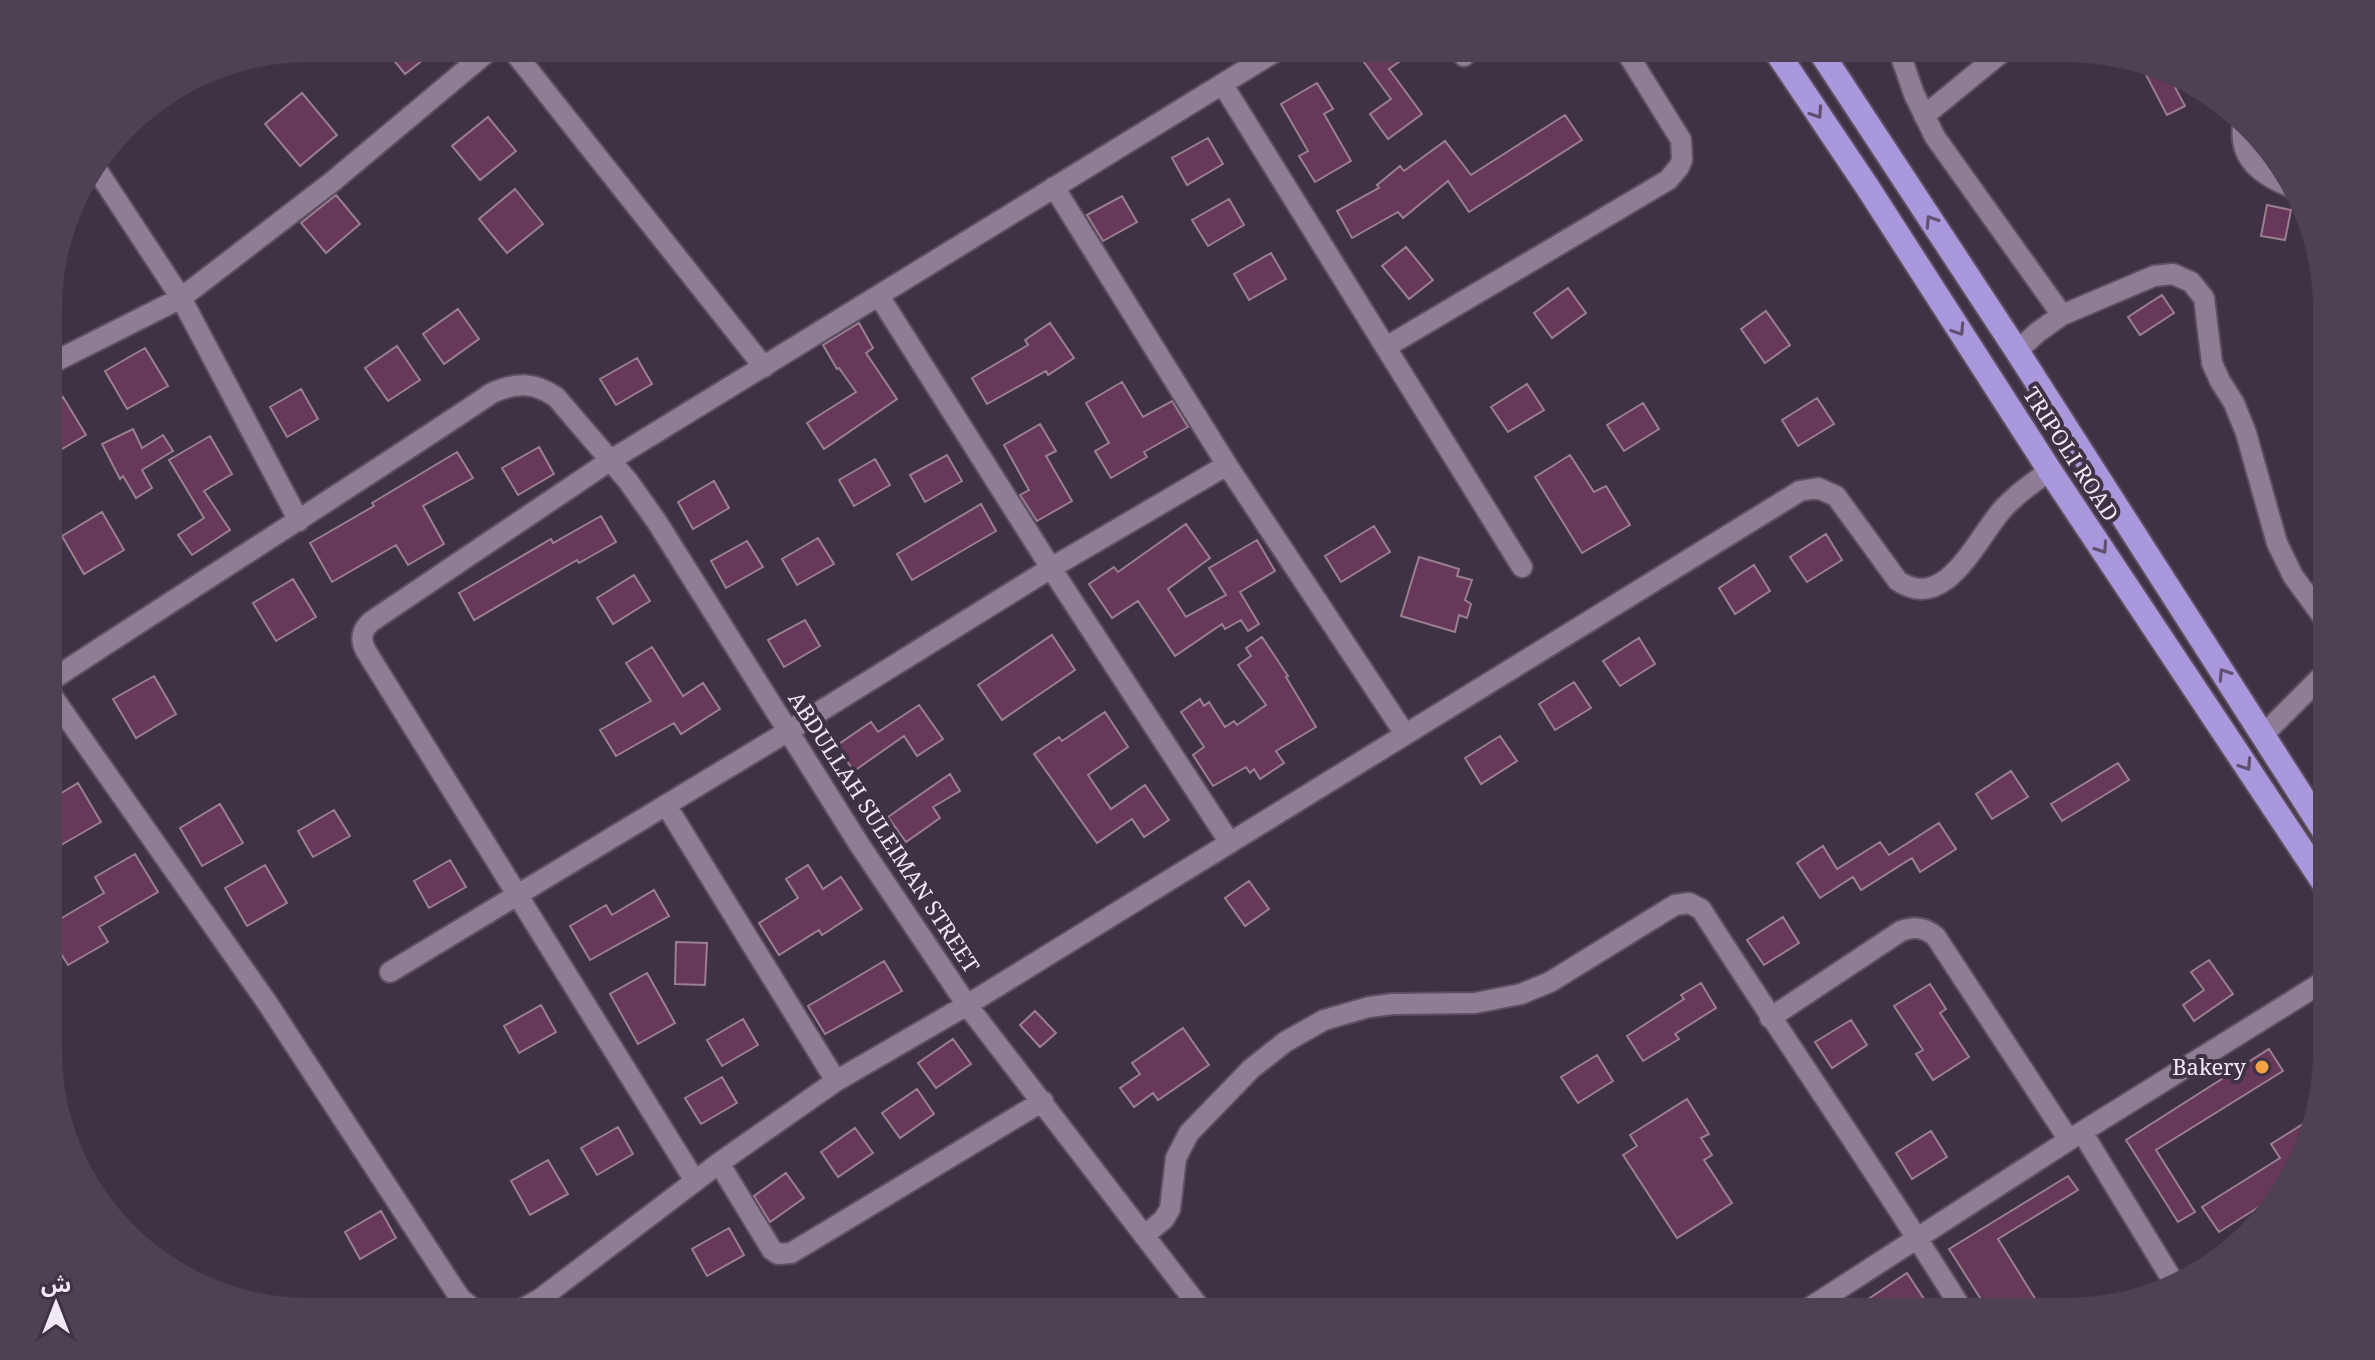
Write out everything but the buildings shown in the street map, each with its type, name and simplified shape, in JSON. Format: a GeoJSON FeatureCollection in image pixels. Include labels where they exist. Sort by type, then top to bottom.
{"type":"FeatureCollection","features":[{"type":"Feature","properties":{"kind":"highway","name":"TRIPOLI ROAD"},"geometry":{"type":"LineString","coordinates":[[1784,62],[2312,865]]}},
{"type":"Feature","properties":{"kind":"highway"},"geometry":{"type":"LineString","coordinates":[[1827,62],[2017,351],[2312,812]]}},
{"type":"Feature","properties":{"kind":"street"},"geometry":{"type":"LineString","coordinates":[[695,1181],[363,646],[362,635],[367,625],[611,460],[1258,62]]}},
{"type":"Feature","properties":{"kind":"street"},"geometry":{"type":"LineString","coordinates":[[1386,347],[1674,174],[1682,160],[1681,140],[1633,62]]}},
{"type":"Feature","properties":{"kind":"street"},"geometry":{"type":"LineString","coordinates":[[1903,62],[1924,116],[1946,153],[2062,315]]}},
{"type":"Feature","properties":{"kind":"street"},"geometry":{"type":"LineString","coordinates":[[1924,116],[1990,62]]}},
{"type":"Feature","properties":{"kind":"street"},"geometry":{"type":"LineString","coordinates":[[62,358],[181,298],[332,182],[474,63]]}},
{"type":"Feature","properties":{"kind":"street"},"geometry":{"type":"LineString","coordinates":[[523,63],[764,367]]}},
{"type":"Feature","properties":{"kind":"street"},"geometry":{"type":"LineString","coordinates":[[1223,85],[1522,567]]}},
{"type":"Feature","properties":{"kind":"street"},"geometry":{"type":"LineString","coordinates":[[2243,136],[2243,146],[2254,167],[2277,182]]}},
{"type":"Feature","properties":{"kind":"street"},"geometry":{"type":"LineString","coordinates":[[62,673],[201,581],[299,521],[181,298],[101,176]]}},
{"type":"Feature","properties":{"kind":"street"},"geometry":{"type":"LineString","coordinates":[[1054,187],[1227,465],[1405,734]]}},
{"type":"Feature","properties":{"kind":"street"},"geometry":{"type":"LineString","coordinates":[[2017,351],[2062,315],[2154,276],[2182,277],[2199,289],[2207,308],[2212,363],[2246,433],[2277,543],[2293,576],[2312,602]]}},
{"type":"Feature","properties":{"kind":"street"},"geometry":{"type":"LineString","coordinates":[[879,296],[1230,843]]}},
{"type":"Feature","properties":{"kind":"street","name":"ABDULLAH SULEIMAN STREET"},"geometry":{"type":"LineString","coordinates":[[299,521],[492,393],[509,385],[528,384],[543,388],[556,397],[611,460],[657,522],[859,844],[967,1005],[1192,1298]]}},
{"type":"Feature","properties":{"kind":"street"},"geometry":{"type":"LineString","coordinates":[[390,972],[1051,568],[1227,465]]}},
{"type":"Feature","properties":{"kind":"street"},"geometry":{"type":"LineString","coordinates":[[541,1298],[719,1163],[836,1081],[967,1005],[1800,491],[1818,488],[1836,496],[1898,581],[1921,590],[1935,586],[1952,575],[1965,563],[2004,507],[2050,471]]}},
{"type":"Feature","properties":{"kind":"street"},"geometry":{"type":"LineString","coordinates":[[2263,735],[2312,686]]}},
{"type":"Feature","properties":{"kind":"street"},"geometry":{"type":"LineString","coordinates":[[62,710],[268,1004],[460,1298]]}},
{"type":"Feature","properties":{"kind":"street"},"geometry":{"type":"LineString","coordinates":[[666,805],[836,1081]]}},
{"type":"Feature","properties":{"kind":"street"},"geometry":{"type":"LineString","coordinates":[[1144,1236],[1164,1219],[1170,1209],[1176,1158],[1189,1133],[1267,1054],[1294,1036],[1324,1020],[1369,1007],[1475,1003],[1521,994],[1550,982],[1675,905],[1689,903],[1701,909],[1954,1297]]}},
{"type":"Feature","properties":{"kind":"street"},"geometry":{"type":"LineString","coordinates":[[1770,1018],[1901,931],[1925,929],[1936,937],[2169,1275]]}},
{"type":"Feature","properties":{"kind":"street"},"geometry":{"type":"LineString","coordinates":[[1826,1297],[2075,1136],[2312,989]]}},
{"type":"Feature","properties":{"kind":"street"},"geometry":{"type":"LineString","coordinates":[[719,1163],[772,1250],[791,1253],[1043,1101]]}},
{"type":"Feature","properties":{"kind":"place","name":"Bakery"},"geometry":{"type":"Point","coordinates":[2262,1067]}}]}
